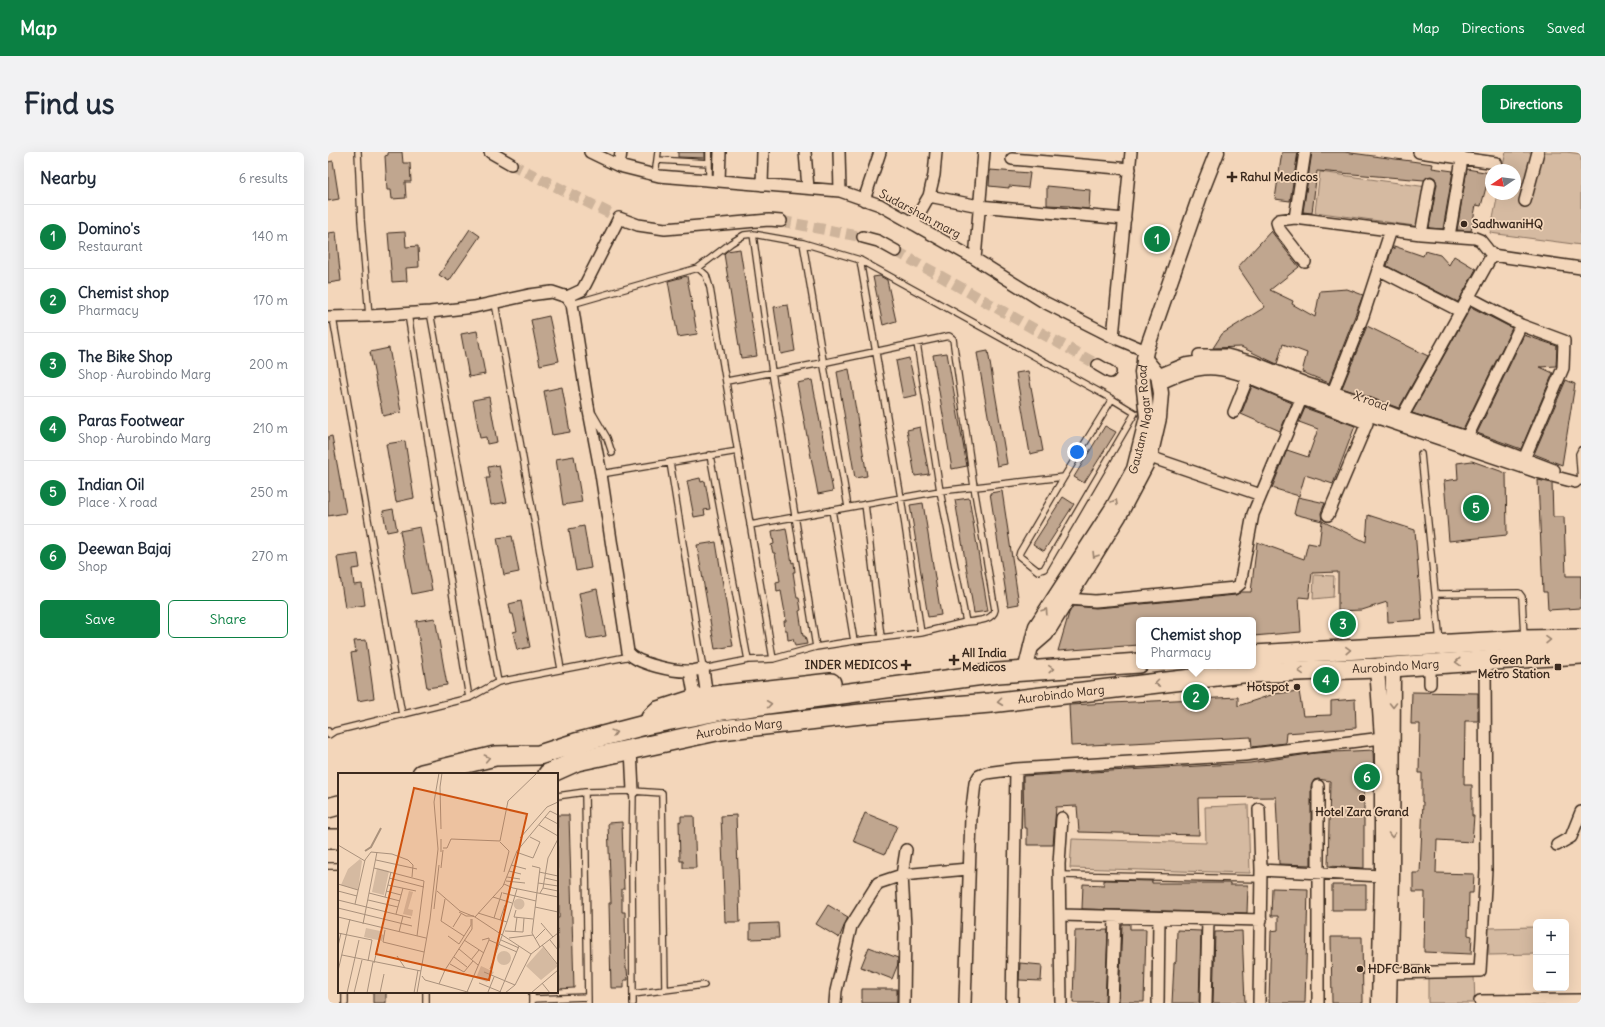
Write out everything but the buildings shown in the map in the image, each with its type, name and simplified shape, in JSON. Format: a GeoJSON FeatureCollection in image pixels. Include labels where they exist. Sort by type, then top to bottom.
{"type":"FeatureCollection","features":[{"type":"Feature","properties":{"kind":"highway","name":"Aurobindo Marg"},"geometry":{"type":"LineString","coordinates":[[1256,655],[1440,646],[1524,640],[1581,640]]}},
{"type":"Feature","properties":{"kind":"highway","name":"Aurobindo Marg"},"geometry":{"type":"LineString","coordinates":[[550,773],[577,761],[720,730],[837,717],[990,703],[1242,673],[1385,667],[1581,654]]}},
{"type":"Feature","properties":{"kind":"highway","name":"Aurobindo Marg"},"geometry":{"type":"LineString","coordinates":[[426,773],[495,756],[539,755],[576,743],[645,725],[748,707],[988,675],[1136,663]]}},
{"type":"Feature","properties":{"kind":"highway"},"geometry":{"type":"LineString","coordinates":[[645,725],[658,711],[708,697],[959,668],[988,675]]}},
{"type":"Feature","properties":{"kind":"highway"},"geometry":{"type":"LineString","coordinates":[[708,697],[748,707]]}},
{"type":"Feature","properties":{"kind":"highway"},"geometry":{"type":"LineString","coordinates":[[328,808],[338,805]]}},
{"type":"Feature","properties":{"kind":"street"},"geometry":{"type":"LineString","coordinates":[[490,152],[511,164]]}},
{"type":"Feature","properties":{"kind":"street","name":"Sudarshan marg"},"geometry":{"type":"LineString","coordinates":[[590,152],[619,166],[655,175],[840,191],[880,205],[975,259],[1044,302],[1145,354]]}},
{"type":"Feature","properties":{"kind":"street"},"geometry":{"type":"LineString","coordinates":[[619,166],[621,152]]}},
{"type":"Feature","properties":{"kind":"street"},"geometry":{"type":"LineString","coordinates":[[714,180],[720,152]]}},
{"type":"Feature","properties":{"kind":"street"},"geometry":{"type":"LineString","coordinates":[[762,184],[763,152]]}},
{"type":"Feature","properties":{"kind":"street"},"geometry":{"type":"LineString","coordinates":[[805,152],[808,188]]}},
{"type":"Feature","properties":{"kind":"street"},"geometry":{"type":"LineString","coordinates":[[839,152],[840,191]]}},
{"type":"Feature","properties":{"kind":"street"},"geometry":{"type":"LineString","coordinates":[[864,200],[880,152]]}},
{"type":"Feature","properties":{"kind":"street"},"geometry":{"type":"LineString","coordinates":[[913,224],[929,196],[934,175],[936,152]]}},
{"type":"Feature","properties":{"kind":"street"},"geometry":{"type":"LineString","coordinates":[[975,259],[984,152]]}},
{"type":"Feature","properties":{"kind":"street"},"geometry":{"type":"LineString","coordinates":[[1112,337],[1131,152]]}},
{"type":"Feature","properties":{"kind":"street","name":"Gautam Nagar Road"},"geometry":{"type":"LineString","coordinates":[[1024,671],[1036,626],[1113,507],[1134,469],[1147,417],[1142,372],[1145,354],[1202,190],[1217,152]]}},
{"type":"Feature","properties":{"kind":"street"},"geometry":{"type":"LineString","coordinates":[[1295,218],[1304,152]]}},
{"type":"Feature","properties":{"kind":"street"},"geometry":{"type":"LineString","coordinates":[[1419,152],[1496,163]]}},
{"type":"Feature","properties":{"kind":"street"},"geometry":{"type":"LineString","coordinates":[[1525,201],[1538,152]]}},
{"type":"Feature","properties":{"kind":"street"},"geometry":{"type":"LineString","coordinates":[[1012,159],[1130,169]]}},
{"type":"Feature","properties":{"kind":"street"},"geometry":{"type":"LineString","coordinates":[[1448,236],[1462,159]]}},
{"type":"Feature","properties":{"kind":"street"},"geometry":{"type":"LineString","coordinates":[[1421,234],[1430,183]]}},
{"type":"Feature","properties":{"kind":"street"},"geometry":{"type":"LineString","coordinates":[[929,196],[979,206],[1125,219]]}},
{"type":"Feature","properties":{"kind":"street"},"geometry":{"type":"LineString","coordinates":[[570,301],[582,290],[585,285],[619,218],[638,225],[665,229],[769,220],[781,221]]}},
{"type":"Feature","properties":{"kind":"street"},"geometry":{"type":"LineString","coordinates":[[1306,262],[1277,225],[1277,222],[1282,219],[1295,218],[1421,234],[1475,238],[1480,240],[1492,255],[1581,268]]}},
{"type":"Feature","properties":{"kind":"street"},"geometry":{"type":"LineString","coordinates":[[1333,392],[1363,316],[1391,230]]}},
{"type":"Feature","properties":{"kind":"street"},"geometry":{"type":"LineString","coordinates":[[863,237],[878,241],[896,251]]}},
{"type":"Feature","properties":{"kind":"street"},"geometry":{"type":"LineString","coordinates":[[1402,417],[1492,255]]}},
{"type":"Feature","properties":{"kind":"street"},"geometry":{"type":"LineString","coordinates":[[1378,269],[1460,311]]}},
{"type":"Feature","properties":{"kind":"street"},"geometry":{"type":"LineString","coordinates":[[330,318],[430,312],[495,303],[529,295],[552,292],[570,301]]}},
{"type":"Feature","properties":{"kind":"street"},"geometry":{"type":"LineString","coordinates":[[1468,297],[1521,325],[1564,341],[1563,368],[1524,459]]}},
{"type":"Feature","properties":{"kind":"street"},"geometry":{"type":"LineString","coordinates":[[570,301],[601,474],[628,652],[631,656],[643,662],[690,671],[703,669],[708,697]]}},
{"type":"Feature","properties":{"kind":"street"},"geometry":{"type":"LineString","coordinates":[[1467,437],[1521,325]]}},
{"type":"Feature","properties":{"kind":"street"},"geometry":{"type":"LineString","coordinates":[[1031,647],[1046,634],[1068,599],[1119,516],[1150,457],[1160,418],[1161,393],[1158,380],[1145,354]]}},
{"type":"Feature","properties":{"kind":"street"},"geometry":{"type":"LineString","coordinates":[[1171,370],[1187,358],[1204,354],[1227,355],[1253,362],[1402,417],[1467,437],[1563,473],[1579,483]]}},
{"type":"Feature","properties":{"kind":"street","name":"X road"},"geometry":{"type":"LineString","coordinates":[[1158,380],[1171,370],[1185,364],[1204,361],[1232,365],[1311,392],[1372,416],[1530,470],[1579,483]]}},
{"type":"Feature","properties":{"kind":"street"},"geometry":{"type":"LineString","coordinates":[[1098,365],[1110,372]]}},
{"type":"Feature","properties":{"kind":"street"},"geometry":{"type":"LineString","coordinates":[[1158,380],[1203,369],[1215,369],[1248,377],[1301,399],[1367,423],[1328,515]]}},
{"type":"Feature","properties":{"kind":"street"},"geometry":{"type":"LineString","coordinates":[[1234,412],[1248,377]]}},
{"type":"Feature","properties":{"kind":"street"},"geometry":{"type":"LineString","coordinates":[[1068,599],[1095,601],[1119,599],[1235,588],[1240,584],[1253,514],[1301,399]]}},
{"type":"Feature","properties":{"kind":"street"},"geometry":{"type":"LineString","coordinates":[[1150,457],[1261,495]]}},
{"type":"Feature","properties":{"kind":"street"},"geometry":{"type":"LineString","coordinates":[[1390,973],[1480,971],[1486,870],[1485,660]]}},
{"type":"Feature","properties":{"kind":"street"},"geometry":{"type":"LineString","coordinates":[[1430,664],[1430,684]]}},
{"type":"Feature","properties":{"kind":"street"},"geometry":{"type":"LineString","coordinates":[[1385,667],[1392,876],[1389,1003]]}},
{"type":"Feature","properties":{"kind":"street"},"geometry":{"type":"LineString","coordinates":[[1379,1003],[1382,876],[1382,738],[1385,667]]}},
{"type":"Feature","properties":{"kind":"street"},"geometry":{"type":"LineString","coordinates":[[690,671],[708,697]]}},
{"type":"Feature","properties":{"kind":"street"},"geometry":{"type":"LineString","coordinates":[[965,1003],[970,817],[975,783],[979,776],[986,773],[1016,769],[1245,755],[1382,738]]}},
{"type":"Feature","properties":{"kind":"street"},"geometry":{"type":"LineString","coordinates":[[631,749],[633,791]]}},
{"type":"Feature","properties":{"kind":"street"},"geometry":{"type":"LineString","coordinates":[[1012,1003],[1016,769]]}},
{"type":"Feature","properties":{"kind":"street"},"geometry":{"type":"LineString","coordinates":[[1318,786],[1318,1003]]}},
{"type":"Feature","properties":{"kind":"street"},"geometry":{"type":"LineString","coordinates":[[1259,809],[1261,875],[1259,1003]]}},
{"type":"Feature","properties":{"kind":"street"},"geometry":{"type":"LineString","coordinates":[[1557,845],[1571,837],[1581,812]]}},
{"type":"Feature","properties":{"kind":"street"},"geometry":{"type":"LineString","coordinates":[[1061,1003],[1060,875],[1062,818]]}},
{"type":"Feature","properties":{"kind":"street"},"geometry":{"type":"LineString","coordinates":[[904,1003],[905,926],[902,875],[906,850]]}},
{"type":"Feature","properties":{"kind":"street"},"geometry":{"type":"LineString","coordinates":[[836,1003],[836,992],[851,926],[878,883],[902,875],[968,869]]}},
{"type":"Feature","properties":{"kind":"street"},"geometry":{"type":"LineString","coordinates":[[1261,875],[1317,873],[1382,876]]}},
{"type":"Feature","properties":{"kind":"street"},"geometry":{"type":"LineString","coordinates":[[1060,915],[1261,920]]}},
{"type":"Feature","properties":{"kind":"street"},"geometry":{"type":"LineString","coordinates":[[1112,1003],[1114,917]]}},
{"type":"Feature","properties":{"kind":"street"},"geometry":{"type":"LineString","coordinates":[[1158,1003],[1159,918]]}},
{"type":"Feature","properties":{"kind":"street"},"geometry":{"type":"LineString","coordinates":[[1206,1003],[1208,919]]}},
{"type":"Feature","properties":{"kind":"street"},"geometry":{"type":"LineString","coordinates":[[1480,1001],[1581,1000]]}},
{"type":"Feature","properties":{"kind":"lane"},"geometry":{"type":"LineString","coordinates":[[358,152],[361,220],[369,316]]}},
{"type":"Feature","properties":{"kind":"lane"},"geometry":{"type":"LineString","coordinates":[[655,175],[658,152]]}},
{"type":"Feature","properties":{"kind":"lane"},"geometry":{"type":"LineString","coordinates":[[709,152],[709,163],[714,180]]}},
{"type":"Feature","properties":{"kind":"lane"},"geometry":{"type":"LineString","coordinates":[[657,160],[709,163]]}},
{"type":"Feature","properties":{"kind":"lane"},"geometry":{"type":"LineString","coordinates":[[570,301],[698,268],[744,235],[753,234],[803,243],[860,260],[1112,399],[1135,413],[1044,569],[1038,571],[1019,556],[1019,553],[1112,399]]}},
{"type":"Feature","properties":{"kind":"lane"},"geometry":{"type":"LineString","coordinates":[[753,234],[772,372],[816,647]]}},
{"type":"Feature","properties":{"kind":"lane"},"geometry":{"type":"LineString","coordinates":[[803,243],[822,363],[848,508]]}},
{"type":"Feature","properties":{"kind":"lane"},"geometry":{"type":"LineString","coordinates":[[860,260],[901,498],[921,633]]}},
{"type":"Feature","properties":{"kind":"lane"},"geometry":{"type":"LineString","coordinates":[[698,268],[706,275],[710,288],[774,659]]}},
{"type":"Feature","properties":{"kind":"lane"},"geometry":{"type":"LineString","coordinates":[[495,303],[561,669]]}},
{"type":"Feature","properties":{"kind":"lane"},"geometry":{"type":"LineString","coordinates":[[430,312],[498,682]]}},
{"type":"Feature","properties":{"kind":"lane"},"geometry":{"type":"LineString","coordinates":[[408,314],[468,698]]}},
{"type":"Feature","properties":{"kind":"lane"},"geometry":{"type":"LineString","coordinates":[[330,318],[402,715]]}},
{"type":"Feature","properties":{"kind":"lane"},"geometry":{"type":"LineString","coordinates":[[670,462],[703,669],[748,660],[774,659],[816,647],[881,637],[921,633],[990,618],[994,613],[995,610],[974,487],[954,340],[949,336],[877,352],[727,381]]}},
{"type":"Feature","properties":{"kind":"lane"},"geometry":{"type":"LineString","coordinates":[[917,343],[940,491],[966,622]]}},
{"type":"Feature","properties":{"kind":"lane"},"geometry":{"type":"LineString","coordinates":[[588,406],[607,438],[612,453]]}},
{"type":"Feature","properties":{"kind":"lane"},"geometry":{"type":"LineString","coordinates":[[1579,483],[1579,454],[1581,450]]}},
{"type":"Feature","properties":{"kind":"lane"},"geometry":{"type":"LineString","coordinates":[[601,474],[738,451]]}},
{"type":"Feature","properties":{"kind":"lane"},"geometry":{"type":"LineString","coordinates":[[1421,454],[1440,646]]}},
{"type":"Feature","properties":{"kind":"lane"},"geometry":{"type":"LineString","coordinates":[[710,456],[748,660]]}},
{"type":"Feature","properties":{"kind":"lane"},"geometry":{"type":"LineString","coordinates":[[750,525],[940,491],[1064,477]]}},
{"type":"Feature","properties":{"kind":"lane"},"geometry":{"type":"LineString","coordinates":[[866,504],[881,637]]}},
{"type":"Feature","properties":{"kind":"lane"},"geometry":{"type":"LineString","coordinates":[[832,510],[854,641]]}},
{"type":"Feature","properties":{"kind":"lane"},"geometry":{"type":"LineString","coordinates":[[1436,594],[1519,593],[1522,597],[1524,640]]}},
{"type":"Feature","properties":{"kind":"lane"},"geometry":{"type":"LineString","coordinates":[[328,734],[468,698],[498,682],[631,656]]}},
{"type":"Feature","properties":{"kind":"lane"},"geometry":{"type":"LineString","coordinates":[[633,791],[633,1003]]}},
{"type":"Feature","properties":{"kind":"lane"},"geometry":{"type":"LineString","coordinates":[[558,796],[585,792],[633,791],[662,793],[665,990]]}},
{"type":"Feature","properties":{"kind":"lane"},"geometry":{"type":"LineString","coordinates":[[532,1001],[588,1000],[585,792]]}},
{"type":"Feature","properties":{"kind":"lane"},"geometry":{"type":"LineString","coordinates":[[1060,875],[1261,875]]}},
{"type":"Feature","properties":{"kind":"lane"},"geometry":{"type":"LineString","coordinates":[[633,994],[704,985]]}},
{"type":"Feature","properties":{"kind":"shaded area"},"geometry":{"type":"Polygon","coordinates":[[[1506,152],[1566,152],[1581,154],[1581,245],[1490,233],[1497,200],[1521,200],[1521,164],[1503,164],[1506,152]]]}},
{"type":"Feature","properties":{"kind":"shaded area"},"geometry":{"type":"Polygon","coordinates":[[[1320,172],[1427,187],[1422,227],[1315,212],[1320,172]]]}},
{"type":"Feature","properties":{"kind":"shaded area"},"geometry":{"type":"Polygon","coordinates":[[[1314,575],[1334,576],[1333,597],[1313,599],[1314,575]]]}},
{"type":"Feature","properties":{"kind":"shaded area"},"geometry":{"type":"Polygon","coordinates":[[[1248,805],[1250,873],[1070,868],[1072,839],[1206,843],[1205,807],[1248,805]]]}},
{"type":"Feature","properties":{"kind":"shaded area"},"geometry":{"type":"Polygon","coordinates":[[[1533,927],[1533,954],[1489,955],[1488,928],[1533,927]]]}},
{"type":"Feature","properties":{"kind":"shaded area"},"geometry":{"type":"Polygon","coordinates":[[[1428,973],[1474,976],[1475,1003],[1428,1003],[1428,973]]]}},
{"type":"Feature","properties":{"kind":"tunnel"},"geometry":{"type":"LineString","coordinates":[[511,164],[619,218]]}},
{"type":"Feature","properties":{"kind":"tunnel"},"geometry":{"type":"LineString","coordinates":[[781,221],[863,237]]}},
{"type":"Feature","properties":{"kind":"tunnel"},"geometry":{"type":"LineString","coordinates":[[896,251],[1098,365]]}},
{"type":"Feature","properties":{"kind":"place","name":"Rahul Medicos"},"geometry":{"type":"Point","coordinates":[1232,177]}},
{"type":"Feature","properties":{"kind":"place","name":"SadhwaniHQ"},"geometry":{"type":"Point","coordinates":[1464,224]}},
{"type":"Feature","properties":{"kind":"place","name":"Domino's"},"geometry":{"type":"Point","coordinates":[1157,239]}},
{"type":"Feature","properties":{"kind":"place","name":"Indian Oil"},"geometry":{"type":"Point","coordinates":[1476,508]}},
{"type":"Feature","properties":{"kind":"place","name":"The Bike Shop"},"geometry":{"type":"Point","coordinates":[1343,624]}},
{"type":"Feature","properties":{"kind":"place","name":"All India Medicos"},"geometry":{"type":"Point","coordinates":[954,660]}},
{"type":"Feature","properties":{"kind":"place","name":"INDER MEDICOS"},"geometry":{"type":"Point","coordinates":[906,665]}},
{"type":"Feature","properties":{"kind":"place","name":"Green Park Metro Station"},"geometry":{"type":"Point","coordinates":[1558,667]}},
{"type":"Feature","properties":{"kind":"place","name":"Paras Footwear"},"geometry":{"type":"Point","coordinates":[1326,680]}},
{"type":"Feature","properties":{"kind":"place","name":"Hotspot"},"geometry":{"type":"Point","coordinates":[1297,687]}},
{"type":"Feature","properties":{"kind":"place","name":"Chemist shop"},"geometry":{"type":"Point","coordinates":[1196,697]}},
{"type":"Feature","properties":{"kind":"place","name":"Deewan Bajaj"},"geometry":{"type":"Point","coordinates":[1367,777]}},
{"type":"Feature","properties":{"kind":"place","name":"Hotel Zara Grand"},"geometry":{"type":"Point","coordinates":[1362,798]}},
{"type":"Feature","properties":{"kind":"place","name":"HDFC Bank"},"geometry":{"type":"Point","coordinates":[1360,969]}}]}
